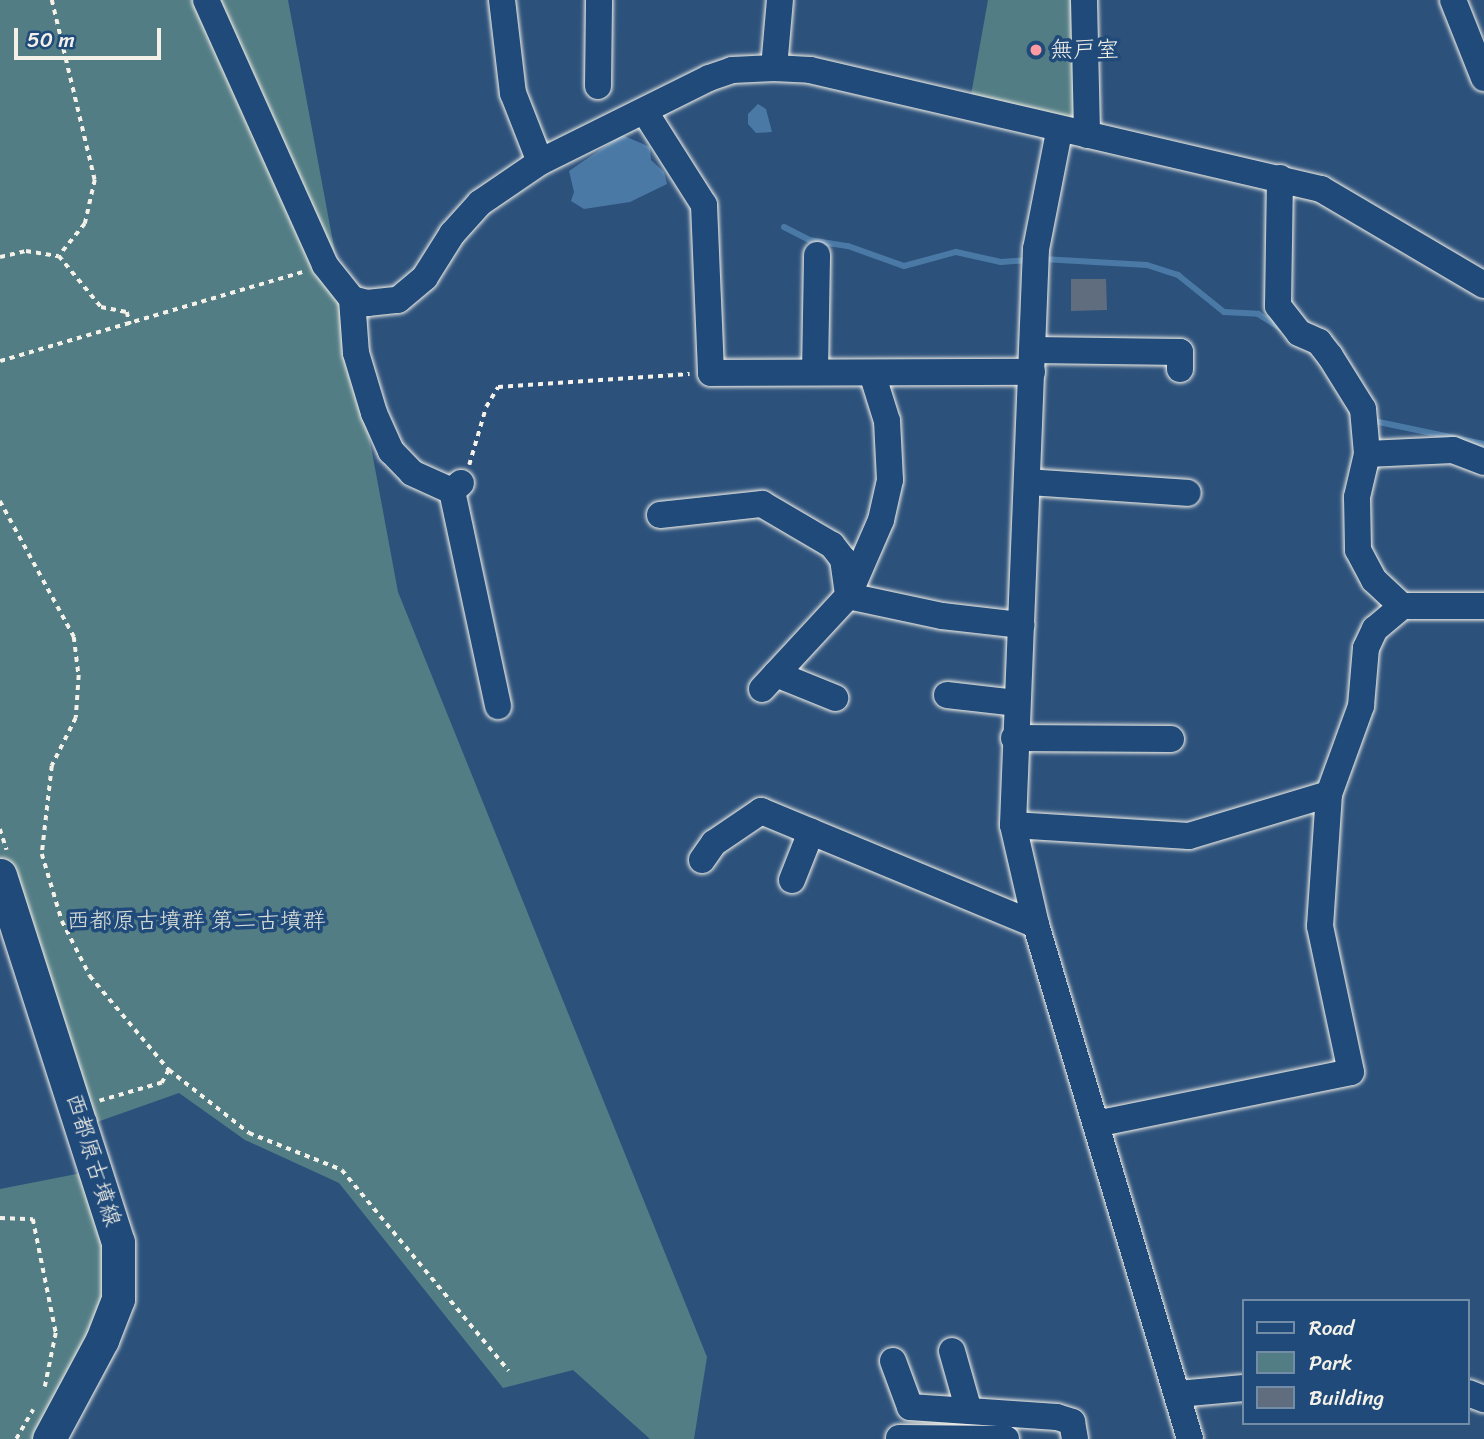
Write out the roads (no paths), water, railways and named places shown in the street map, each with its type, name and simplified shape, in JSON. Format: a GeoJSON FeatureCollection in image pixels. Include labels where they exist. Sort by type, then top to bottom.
{"type":"FeatureCollection","features":[{"type":"Feature","properties":{"kind":"main road","name":"西都原古墳線"},"geometry":{"type":"LineString","coordinates":[[4,865],[118,1241],[118,1299],[102,1340],[49,1439]]}},
{"type":"Feature","properties":{"kind":"street"},"geometry":{"type":"LineString","coordinates":[[206,0],[325,265],[352,299],[356,353],[374,413],[391,451],[412,473],[456,487],[498,706]]}},
{"type":"Feature","properties":{"kind":"street"},"geometry":{"type":"LineString","coordinates":[[502,0],[513,93],[540,162]]}},
{"type":"Feature","properties":{"kind":"street"},"geometry":{"type":"LineString","coordinates":[[598,86],[599,0]]}},
{"type":"Feature","properties":{"kind":"street"},"geometry":{"type":"LineString","coordinates":[[774,68],[780,0]]}},
{"type":"Feature","properties":{"kind":"street"},"geometry":{"type":"LineString","coordinates":[[1084,0],[1087,135]]}},
{"type":"Feature","properties":{"kind":"street"},"geometry":{"type":"LineString","coordinates":[[1453,0],[1484,78]]}},
{"type":"Feature","properties":{"kind":"street"},"geometry":{"type":"LineString","coordinates":[[352,299],[367,303],[398,300],[425,277],[452,234],[480,203],[540,162],[732,70],[774,68],[810,70],[1059,132],[1087,135],[1321,189],[1484,285]]}},
{"type":"Feature","properties":{"kind":"street"},"geometry":{"type":"LineString","coordinates":[[645,112],[704,205],[710,373],[872,373],[1180,352],[1180,369]]}},
{"type":"Feature","properties":{"kind":"street"},"geometry":{"type":"LineString","coordinates":[[1059,132],[1035,259],[1028,482],[1014,738],[1013,825],[1036,925],[1190,1439]]}},
{"type":"Feature","properties":{"kind":"street"},"geometry":{"type":"LineString","coordinates":[[1280,178],[1278,306],[1299,333],[1319,342],[1330,356],[1366,432],[1357,497],[1358,550],[1374,580],[1402,606]]}},
{"type":"Feature","properties":{"kind":"street"},"geometry":{"type":"LineString","coordinates":[[816,372],[817,255]]}},
{"type":"Feature","properties":{"kind":"street"},"geometry":{"type":"LineString","coordinates":[[835,698],[769,681],[848,596],[881,520],[890,480],[887,421],[872,373]]}},
{"type":"Feature","properties":{"kind":"street"},"geometry":{"type":"LineString","coordinates":[[1366,432],[1452,450],[1484,462]]}},
{"type":"Feature","properties":{"kind":"street"},"geometry":{"type":"LineString","coordinates":[[1028,482],[1188,493]]}},
{"type":"Feature","properties":{"kind":"street"},"geometry":{"type":"LineString","coordinates":[[660,515],[762,505],[832,545],[843,559],[848,596]]}},
{"type":"Feature","properties":{"kind":"street"},"geometry":{"type":"LineString","coordinates":[[848,596],[942,616],[1021,625]]}},
{"type":"Feature","properties":{"kind":"street"},"geometry":{"type":"LineString","coordinates":[[1096,1124],[1351,1072],[1320,926],[1329,794],[1361,706],[1366,648],[1375,629],[1402,606],[1484,606]]}},
{"type":"Feature","properties":{"kind":"street"},"geometry":{"type":"LineString","coordinates":[[947,695],[1016,703]]}},
{"type":"Feature","properties":{"kind":"street"},"geometry":{"type":"LineString","coordinates":[[1014,738],[1171,739]]}},
{"type":"Feature","properties":{"kind":"street"},"geometry":{"type":"LineString","coordinates":[[1013,825],[1189,836],[1329,794]]}},
{"type":"Feature","properties":{"kind":"street"},"geometry":{"type":"LineString","coordinates":[[702,860],[714,843],[761,811],[1036,925]]}},
{"type":"Feature","properties":{"kind":"street"},"geometry":{"type":"LineString","coordinates":[[792,880],[811,832]]}},
{"type":"Feature","properties":{"kind":"street"},"geometry":{"type":"LineString","coordinates":[[952,1351],[969,1411]]}},
{"type":"Feature","properties":{"kind":"street"},"geometry":{"type":"LineString","coordinates":[[893,1361],[910,1407],[1057,1417],[1072,1422],[1075,1439]]}},
{"type":"Feature","properties":{"kind":"street"},"geometry":{"type":"LineString","coordinates":[[1178,1394],[1242,1388]]}},
{"type":"Feature","properties":{"kind":"street"},"geometry":{"type":"LineString","coordinates":[[899,1438],[1006,1439]]}},
{"type":"Feature","properties":{"kind":"water"},"geometry":{"type":"Polygon","coordinates":[[[758,104],[766,109],[772,132],[756,133],[748,124],[748,114],[758,104]]]}},
{"type":"Feature","properties":{"kind":"water"},"geometry":{"type":"Polygon","coordinates":[[[622,135],[650,147],[651,160],[664,172],[667,184],[630,202],[584,209],[571,201],[574,192],[569,171],[622,135]]]}},
{"type":"Feature","properties":{"kind":"waterway"},"geometry":{"type":"LineString","coordinates":[[784,227],[809,240],[848,246],[904,266],[956,252],[1001,262],[1028,260]]}},
{"type":"Feature","properties":{"kind":"waterway"},"geometry":{"type":"LineString","coordinates":[[1043,259],[1147,265],[1178,275],[1224,312],[1258,314],[1282,329]]}},
{"type":"Feature","properties":{"kind":"waterway"},"geometry":{"type":"LineString","coordinates":[[1369,420],[1484,444]]}},
{"type":"Feature","properties":{"kind":"place","name":"無戸室"},"geometry":{"type":"Point","coordinates":[1036,50]}},
{"type":"Feature","properties":{"kind":"park label","name":"西都原古墳群 第二古墳群"},"geometry":{"type":"Point","coordinates":[196,921]}}]}
